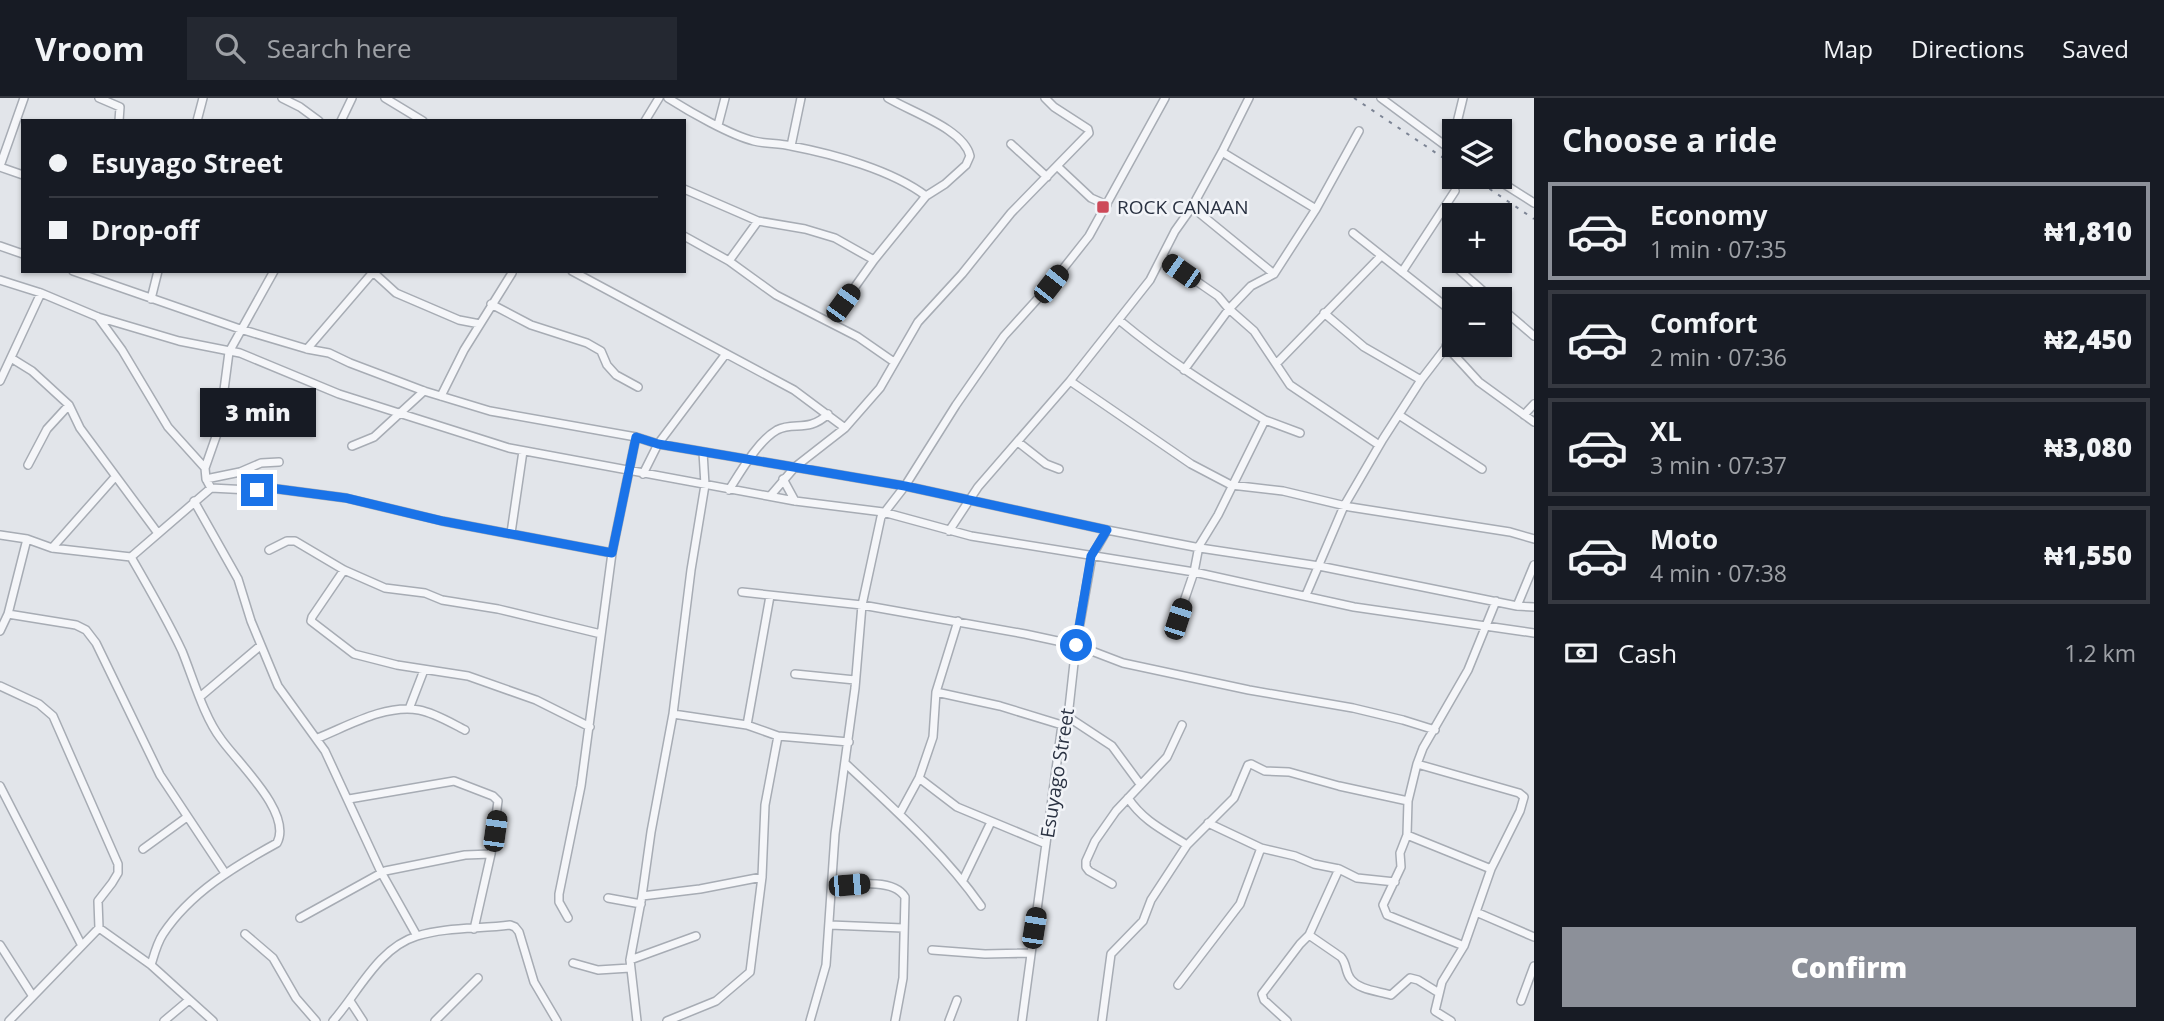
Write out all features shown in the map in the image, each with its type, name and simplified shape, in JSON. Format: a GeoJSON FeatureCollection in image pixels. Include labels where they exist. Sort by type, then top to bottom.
{"type":"FeatureCollection","features":[{"type":"Feature","properties":{"kind":"street"},"geometry":{"type":"LineString","coordinates":[[21,174],[0,167],[24,98]]}},
{"type":"Feature","properties":{"kind":"street"},"geometry":{"type":"LineString","coordinates":[[99,98],[120,107],[119,119]]}},
{"type":"Feature","properties":{"kind":"street"},"geometry":{"type":"LineString","coordinates":[[198,119],[203,98]]}},
{"type":"Feature","properties":{"kind":"street"},"geometry":{"type":"LineString","coordinates":[[282,98],[316,119]]}},
{"type":"Feature","properties":{"kind":"street"},"geometry":{"type":"LineString","coordinates":[[342,119],[352,98]]}},
{"type":"Feature","properties":{"kind":"street"},"geometry":{"type":"LineString","coordinates":[[385,98],[420,119]]}},
{"type":"Feature","properties":{"kind":"street"},"geometry":{"type":"LineString","coordinates":[[646,119],[659,98]]}},
{"type":"Feature","properties":{"kind":"street"},"geometry":{"type":"LineString","coordinates":[[668,98],[728,132],[753,141],[791,146],[873,168],[910,184],[926,196]]}},
{"type":"Feature","properties":{"kind":"street"},"geometry":{"type":"LineString","coordinates":[[718,125],[725,98]]}},
{"type":"Feature","properties":{"kind":"street"},"geometry":{"type":"LineString","coordinates":[[791,146],[800,98]]}},
{"type":"Feature","properties":{"kind":"street"},"geometry":{"type":"LineString","coordinates":[[830,322],[874,260],[926,196],[966,166],[970,156],[966,145],[937,123],[888,98]]}},
{"type":"Feature","properties":{"kind":"street"},"geometry":{"type":"LineString","coordinates":[[771,495],[794,467],[845,428],[880,388],[918,322],[962,274],[1011,213],[1089,133],[1088,129],[1045,98]]}},
{"type":"Feature","properties":{"kind":"street"},"geometry":{"type":"LineString","coordinates":[[810,1021],[824,978],[835,834],[849,742],[862,605],[883,512],[905,486],[1004,336],[1081,246],[1107,205],[1165,98]]}},
{"type":"Feature","properties":{"kind":"street"},"geometry":{"type":"LineString","coordinates":[[949,531],[969,499],[1070,381],[1150,280],[1249,98]]}},
{"type":"Feature","properties":{"kind":"street"},"geometry":{"type":"LineString","coordinates":[[1381,98],[1442,143]]}},
{"type":"Feature","properties":{"kind":"street"},"geometry":{"type":"LineString","coordinates":[[1458,119],[1463,98]]}},
{"type":"Feature","properties":{"kind":"street"},"geometry":{"type":"LineString","coordinates":[[1184,370],[1229,309],[1251,286],[1274,274],[1316,209],[1359,131]]}},
{"type":"Feature","properties":{"kind":"street"},"geometry":{"type":"LineString","coordinates":[[1011,144],[1047,177]]}},
{"type":"Feature","properties":{"kind":"street"},"geometry":{"type":"LineString","coordinates":[[1222,152],[1316,209]]}},
{"type":"Feature","properties":{"kind":"street"},"geometry":{"type":"LineString","coordinates":[[1058,167],[1091,198],[1107,205]]}},
{"type":"Feature","properties":{"kind":"street"},"geometry":{"type":"LineString","coordinates":[[1512,189],[1534,203]]}},
{"type":"Feature","properties":{"kind":"street"},"geometry":{"type":"LineString","coordinates":[[686,190],[758,221],[824,234],[846,243],[874,260]]}},
{"type":"Feature","properties":{"kind":"street"},"geometry":{"type":"LineString","coordinates":[[1402,272],[1455,191]]}},
{"type":"Feature","properties":{"kind":"street"},"geometry":{"type":"LineString","coordinates":[[1192,207],[1274,274]]}},
{"type":"Feature","properties":{"kind":"street"},"geometry":{"type":"LineString","coordinates":[[729,261],[758,221]]}},
{"type":"Feature","properties":{"kind":"street"},"geometry":{"type":"LineString","coordinates":[[1353,233],[1442,304]]}},
{"type":"Feature","properties":{"kind":"street"},"geometry":{"type":"LineString","coordinates":[[686,237],[729,261],[776,295],[858,337],[894,362]]}},
{"type":"Feature","properties":{"kind":"street"},"geometry":{"type":"LineString","coordinates":[[0,246],[21,253]]}},
{"type":"Feature","properties":{"kind":"street"},"geometry":{"type":"LineString","coordinates":[[1276,365],[1381,256]]}},
{"type":"Feature","properties":{"kind":"street"},"geometry":{"type":"LineString","coordinates":[[1163,258],[1218,296],[1254,331],[1282,376],[1298,392],[1378,441]]}},
{"type":"Feature","properties":{"kind":"street"},"geometry":{"type":"LineString","coordinates":[[79,273],[240,328],[329,353],[424,391],[502,414],[905,486],[1200,548],[1320,566],[1517,606],[1534,607]]}},
{"type":"Feature","properties":{"kind":"street"},"geometry":{"type":"LineString","coordinates":[[151,299],[158,273]]}},
{"type":"Feature","properties":{"kind":"street"},"geometry":{"type":"LineString","coordinates":[[211,488],[206,479],[205,468],[219,428],[229,352],[273,273]]}},
{"type":"Feature","properties":{"kind":"street"},"geometry":{"type":"LineString","coordinates":[[307,349],[372,273]]}},
{"type":"Feature","properties":{"kind":"street"},"geometry":{"type":"LineString","coordinates":[[374,273],[396,293],[459,320],[480,324]]}},
{"type":"Feature","properties":{"kind":"street"},"geometry":{"type":"LineString","coordinates":[[441,396],[510,273]]}},
{"type":"Feature","properties":{"kind":"street"},"geometry":{"type":"LineString","coordinates":[[576,273],[794,390],[845,428]]}},
{"type":"Feature","properties":{"kind":"street"},"geometry":{"type":"LineString","coordinates":[[1463,273],[1478,287]]}},
{"type":"Feature","properties":{"kind":"street"},"geometry":{"type":"LineString","coordinates":[[0,280],[41,293],[98,317],[179,341],[248,356],[339,394],[523,451],[729,490],[883,512],[949,531],[1194,572],[1354,607],[1534,633]]}},
{"type":"Feature","properties":{"kind":"street"},"geometry":{"type":"LineString","coordinates":[[0,381],[41,293]]}},
{"type":"Feature","properties":{"kind":"street"},"geometry":{"type":"LineString","coordinates":[[492,304],[531,325],[587,343],[601,351],[607,365],[616,375],[638,387]]}},
{"type":"Feature","properties":{"kind":"street"},"geometry":{"type":"LineString","coordinates":[[1324,313],[1364,347],[1422,380]]}},
{"type":"Feature","properties":{"kind":"street"},"geometry":{"type":"LineString","coordinates":[[98,317],[122,350],[168,427],[205,468]]}},
{"type":"Feature","properties":{"kind":"street"},"geometry":{"type":"LineString","coordinates":[[1512,317],[1534,335]]}},
{"type":"Feature","properties":{"kind":"street"},"geometry":{"type":"LineString","coordinates":[[1119,320],[1184,370],[1265,419],[1300,433]]}},
{"type":"Feature","properties":{"kind":"street"},"geometry":{"type":"LineString","coordinates":[[1306,595],[1344,506],[1378,441],[1442,352]]}},
{"type":"Feature","properties":{"kind":"street"},"geometry":{"type":"LineString","coordinates":[[643,474],[658,444],[725,355]]}},
{"type":"Feature","properties":{"kind":"street"},"geometry":{"type":"LineString","coordinates":[[1456,357],[1479,383],[1534,422]]}},
{"type":"Feature","properties":{"kind":"street"},"geometry":{"type":"LineString","coordinates":[[11,358],[32,371],[69,405],[80,428],[157,533]]}},
{"type":"Feature","properties":{"kind":"street"},"geometry":{"type":"LineString","coordinates":[[1070,381],[1191,464],[1231,485],[1283,491],[1344,506],[1510,532],[1534,539]]}},
{"type":"Feature","properties":{"kind":"street"},"geometry":{"type":"LineString","coordinates":[[352,446],[374,438],[424,391]]}},
{"type":"Feature","properties":{"kind":"street"},"geometry":{"type":"LineString","coordinates":[[1524,415],[1534,404]]}},
{"type":"Feature","properties":{"kind":"street"},"geometry":{"type":"LineString","coordinates":[[28,465],[47,429],[69,405]]}},
{"type":"Feature","properties":{"kind":"street"},"geometry":{"type":"LineString","coordinates":[[729,490],[749,459],[776,431],[810,425],[821,421],[828,414]]}},
{"type":"Feature","properties":{"kind":"street"},"geometry":{"type":"LineString","coordinates":[[1399,415],[1482,469]]}},
{"type":"Feature","properties":{"kind":"street"},"geometry":{"type":"LineString","coordinates":[[1178,619],[1200,548],[1231,485],[1257,441],[1265,419]]}},
{"type":"Feature","properties":{"kind":"street"},"geometry":{"type":"LineString","coordinates":[[568,918],[559,902],[559,894],[579,798],[612,553],[636,437]]}},
{"type":"Feature","properties":{"kind":"street"},"geometry":{"type":"LineString","coordinates":[[1018,442],[1046,464],[1059,469]]}},
{"type":"Feature","properties":{"kind":"street"},"geometry":{"type":"LineString","coordinates":[[512,533],[523,451]]}},
{"type":"Feature","properties":{"kind":"street"},"geometry":{"type":"LineString","coordinates":[[637,1021],[630,964],[650,832],[673,714],[691,570],[705,485],[703,452]]}},
{"type":"Feature","properties":{"kind":"street"},"geometry":{"type":"LineString","coordinates":[[206,479],[240,472],[255,465],[279,462]]}},
{"type":"Feature","properties":{"kind":"street"},"geometry":{"type":"LineString","coordinates":[[52,548],[115,477]]}},
{"type":"Feature","properties":{"kind":"street"},"geometry":{"type":"LineString","coordinates":[[783,479],[795,501]]}},
{"type":"Feature","properties":{"kind":"street"},"geometry":{"type":"LineString","coordinates":[[0,535],[27,539],[52,548],[131,557],[211,488],[270,488],[346,498],[442,521],[612,553]]}},
{"type":"Feature","properties":{"kind":"street"},"geometry":{"type":"LineString","coordinates":[[194,501],[238,579],[261,646],[282,694],[318,738],[381,872],[417,936]]}},
{"type":"Feature","properties":{"kind":"street","name":"Esuyago Street"},"geometry":{"type":"LineString","coordinates":[[1022,1021],[1029,953],[1062,725],[1068,717],[1076,645],[1091,556],[1107,530]]}},
{"type":"Feature","properties":{"kind":"street"},"geometry":{"type":"LineString","coordinates":[[0,631],[8,614],[27,539]]}},
{"type":"Feature","properties":{"kind":"street"},"geometry":{"type":"LineString","coordinates":[[268,550],[287,541],[295,541],[344,570],[386,588],[425,593],[442,600],[498,609],[601,634]]}},
{"type":"Feature","properties":{"kind":"street"},"geometry":{"type":"LineString","coordinates":[[131,557],[172,631],[214,730],[264,792],[274,808],[281,828],[277,843],[225,873],[198,895],[162,935],[151,965]]}},
{"type":"Feature","properties":{"kind":"street"},"geometry":{"type":"LineString","coordinates":[[1517,606],[1534,565]]}},
{"type":"Feature","properties":{"kind":"street"},"geometry":{"type":"LineString","coordinates":[[344,570],[312,617],[312,621],[354,654],[424,670],[447,671],[468,676],[536,700],[590,727]]}},
{"type":"Feature","properties":{"kind":"street"},"geometry":{"type":"LineString","coordinates":[[742,592],[862,605],[958,621],[1076,645],[1123,663],[1249,690],[1353,708],[1403,719],[1435,730]]}},
{"type":"Feature","properties":{"kind":"street"},"geometry":{"type":"LineString","coordinates":[[747,725],[770,596]]}},
{"type":"Feature","properties":{"kind":"street"},"geometry":{"type":"LineString","coordinates":[[1464,946],[1387,915],[1383,905],[1401,867],[1400,853],[1407,835],[1408,801],[1417,764],[1423,748],[1468,670],[1496,601]]}},
{"type":"Feature","properties":{"kind":"street"},"geometry":{"type":"LineString","coordinates":[[8,614],[76,625],[86,630],[96,643],[160,775],[225,873]]}},
{"type":"Feature","properties":{"kind":"street"},"geometry":{"type":"LineString","coordinates":[[901,813],[919,778],[933,737],[936,692],[958,621]]}},
{"type":"Feature","properties":{"kind":"street"},"geometry":{"type":"LineString","coordinates":[[201,696],[261,646]]}},
{"type":"Feature","properties":{"kind":"street"},"geometry":{"type":"LineString","coordinates":[[409,709],[424,670]]}},
{"type":"Feature","properties":{"kind":"street"},"geometry":{"type":"LineString","coordinates":[[795,674],[855,681]]}},
{"type":"Feature","properties":{"kind":"street"},"geometry":{"type":"LineString","coordinates":[[0,686],[39,704],[53,716],[107,837],[118,864],[118,873],[98,901],[99,928]]}},
{"type":"Feature","properties":{"kind":"street"},"geometry":{"type":"LineString","coordinates":[[936,692],[1000,706],[1062,725]]}},
{"type":"Feature","properties":{"kind":"street"},"geometry":{"type":"LineString","coordinates":[[318,738],[376,714],[409,709],[422,711],[465,730]]}},
{"type":"Feature","properties":{"kind":"street"},"geometry":{"type":"LineString","coordinates":[[673,714],[747,725],[778,736],[849,742]]}},
{"type":"Feature","properties":{"kind":"street"},"geometry":{"type":"LineString","coordinates":[[1068,717],[1112,747],[1140,784]]}},
{"type":"Feature","properties":{"kind":"street"},"geometry":{"type":"LineString","coordinates":[[1112,884],[1089,871],[1086,861],[1116,811],[1167,757],[1182,725]]}},
{"type":"Feature","properties":{"kind":"street"},"geometry":{"type":"LineString","coordinates":[[667,1021],[686,1018],[716,1001],[750,972],[762,877],[765,805],[778,736]]}},
{"type":"Feature","properties":{"kind":"street"},"geometry":{"type":"LineString","coordinates":[[846,764],[901,813],[963,880],[981,906]]}},
{"type":"Feature","properties":{"kind":"street"},"geometry":{"type":"LineString","coordinates":[[1417,764],[1519,793],[1524,797],[1520,811],[1491,869],[1464,946],[1447,972],[1439,993],[1435,1011],[1451,1021]]}},
{"type":"Feature","properties":{"kind":"street"},"geometry":{"type":"LineString","coordinates":[[1102,1021],[1109,958],[1143,921],[1151,900],[1187,845],[1234,798],[1248,765],[1265,771],[1289,772],[1408,801]]}},
{"type":"Feature","properties":{"kind":"street"},"geometry":{"type":"LineString","coordinates":[[919,778],[957,807],[1046,844]]}},
{"type":"Feature","properties":{"kind":"street"},"geometry":{"type":"LineString","coordinates":[[348,799],[457,781],[493,796],[498,801],[491,855],[474,929]]}},
{"type":"Feature","properties":{"kind":"street"},"geometry":{"type":"LineString","coordinates":[[0,786],[81,944]]}},
{"type":"Feature","properties":{"kind":"street"},"geometry":{"type":"LineString","coordinates":[[1128,798],[1147,821],[1187,845]]}},
{"type":"Feature","properties":{"kind":"street"},"geometry":{"type":"LineString","coordinates":[[143,849],[187,817]]}},
{"type":"Feature","properties":{"kind":"street"},"geometry":{"type":"LineString","coordinates":[[963,880],[990,822]]}},
{"type":"Feature","properties":{"kind":"street"},"geometry":{"type":"LineString","coordinates":[[1208,823],[1261,848],[1339,869],[1357,878],[1395,882]]}},
{"type":"Feature","properties":{"kind":"street"},"geometry":{"type":"LineString","coordinates":[[1407,835],[1491,869]]}},
{"type":"Feature","properties":{"kind":"street"},"geometry":{"type":"LineString","coordinates":[[1178,985],[1240,904],[1261,848]]}},
{"type":"Feature","properties":{"kind":"street"},"geometry":{"type":"LineString","coordinates":[[300,918],[381,872],[465,855],[491,855]]}},
{"type":"Feature","properties":{"kind":"street"},"geometry":{"type":"LineString","coordinates":[[1287,1021],[1264,1000],[1262,994],[1309,935],[1339,869]]}},
{"type":"Feature","properties":{"kind":"street"},"geometry":{"type":"LineString","coordinates":[[608,898],[641,900],[762,877]]}},
{"type":"Feature","properties":{"kind":"street"},"geometry":{"type":"LineString","coordinates":[[832,887],[872,883],[902,891],[905,897],[903,978],[895,1021]]}},
{"type":"Feature","properties":{"kind":"street"},"geometry":{"type":"LineString","coordinates":[[1476,912],[1534,937]]}},
{"type":"Feature","properties":{"kind":"street"},"geometry":{"type":"LineString","coordinates":[[333,1021],[383,958],[399,945],[417,936],[510,925],[519,932],[534,982],[557,1021]]}},
{"type":"Feature","properties":{"kind":"street"},"geometry":{"type":"LineString","coordinates":[[830,926],[903,928]]}},
{"type":"Feature","properties":{"kind":"street"},"geometry":{"type":"LineString","coordinates":[[9,1021],[99,928]]}},
{"type":"Feature","properties":{"kind":"street"},"geometry":{"type":"LineString","coordinates":[[99,928],[151,965],[213,1021]]}},
{"type":"Feature","properties":{"kind":"street"},"geometry":{"type":"LineString","coordinates":[[245,934],[273,958],[296,998],[316,1021]]}},
{"type":"Feature","properties":{"kind":"street"},"geometry":{"type":"LineString","coordinates":[[1309,935],[1341,957],[1345,961],[1348,976],[1361,987],[1391,995],[1410,978],[1439,993]]}},
{"type":"Feature","properties":{"kind":"street"},"geometry":{"type":"LineString","coordinates":[[573,963],[598,970],[630,964],[696,936]]}},
{"type":"Feature","properties":{"kind":"street"},"geometry":{"type":"LineString","coordinates":[[1,950],[32,995]]}},
{"type":"Feature","properties":{"kind":"street"},"geometry":{"type":"LineString","coordinates":[[932,950],[985,954],[1029,953]]}},
{"type":"Feature","properties":{"kind":"street"},"geometry":{"type":"LineString","coordinates":[[1521,1001],[1534,966]]}},
{"type":"Feature","properties":{"kind":"street"},"geometry":{"type":"LineString","coordinates":[[435,1021],[478,978]]}},
{"type":"Feature","properties":{"kind":"street"},"geometry":{"type":"LineString","coordinates":[[164,1021],[189,1000]]}},
{"type":"Feature","properties":{"kind":"street"},"geometry":{"type":"LineString","coordinates":[[949,1021],[957,1000]]}},
{"type":"Feature","properties":{"kind":"street"},"geometry":{"type":"LineString","coordinates":[[350,1001],[363,1021]]}},
{"type":"Feature","properties":{"kind":"railway"},"geometry":{"type":"LineString","coordinates":[[1354,98],[1442,157]]}},
{"type":"Feature","properties":{"kind":"railway"},"geometry":{"type":"LineString","coordinates":[[1490,189],[1534,219]]}},
{"type":"Feature","properties":{"kind":"place","name":"ROCK CANAAN"},"geometry":{"type":"Point","coordinates":[1103,207]}},
{"type":"Feature","properties":{"kind":"route"},"geometry":{"type":"LineString","coordinates":[[257,490],[270,488],[346,498],[442,521],[612,553],[636,437],[658,444],[905,486],[1107,530],[1091,556],[1076,645]]}}]}
